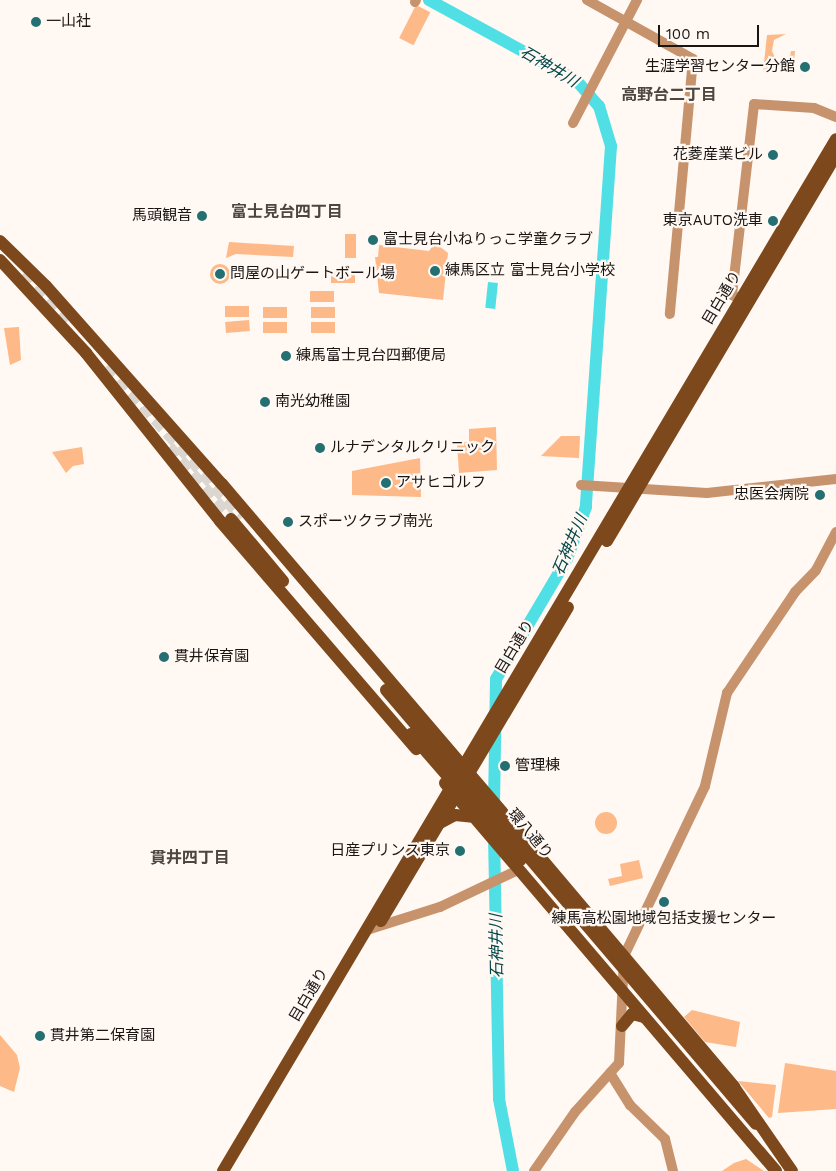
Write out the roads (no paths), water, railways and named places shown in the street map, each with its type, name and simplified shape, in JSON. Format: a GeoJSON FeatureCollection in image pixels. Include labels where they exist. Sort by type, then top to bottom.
{"type":"FeatureCollection","features":[{"type":"Feature","properties":{"kind":"main road","name":"目白通り"},"geometry":{"type":"LineString","coordinates":[[745,302],[836,139]]}},
{"type":"Feature","properties":{"kind":"main road","name":"目白通り"},"geometry":{"type":"LineString","coordinates":[[480,745],[485,728],[836,156]]}},
{"type":"Feature","properties":{"kind":"main road"},"geometry":{"type":"LineString","coordinates":[[0,241],[46,286],[316,614],[344,664]]}},
{"type":"Feature","properties":{"kind":"main road"},"geometry":{"type":"LineString","coordinates":[[0,260],[39,298],[148,426],[184,477],[316,614],[342,632],[506,816],[734,1087],[753,1127]]}},
{"type":"Feature","properties":{"kind":"main road","name":"目白通り"},"geometry":{"type":"LineString","coordinates":[[234,1171],[480,745],[502,719],[632,489]]}},
{"type":"Feature","properties":{"kind":"main road","name":"環八通り"},"geometry":{"type":"LineString","coordinates":[[237,518],[316,614],[340,650],[411,734],[792,1171]]}},
{"type":"Feature","properties":{"kind":"main road"},"geometry":{"type":"LineString","coordinates":[[316,614],[325,637],[344,664],[776,1171]]}},
{"type":"Feature","properties":{"kind":"main road","name":"環八通り"},"geometry":{"type":"LineString","coordinates":[[316,614],[363,656],[386,690],[753,1127],[780,1171]]}},
{"type":"Feature","properties":{"kind":"main road"},"geometry":{"type":"LineString","coordinates":[[325,637],[340,650]]}},
{"type":"Feature","properties":{"kind":"main road"},"geometry":{"type":"LineString","coordinates":[[442,745],[460,751],[480,745]]}},
{"type":"Feature","properties":{"kind":"main road","name":"目白通り"},"geometry":{"type":"LineString","coordinates":[[223,1171],[439,824],[453,792]]}},
{"type":"Feature","properties":{"kind":"main road"},"geometry":{"type":"LineString","coordinates":[[439,824],[455,815],[475,817]]}},
{"type":"Feature","properties":{"kind":"main road"},"geometry":{"type":"LineString","coordinates":[[505,854],[522,857],[522,836]]}},
{"type":"Feature","properties":{"kind":"main road"},"geometry":{"type":"LineString","coordinates":[[622,1026],[632,1014],[644,1017]]}},
{"type":"Feature","properties":{"kind":"street"},"geometry":{"type":"LineString","coordinates":[[587,0],[694,60],[670,314]]}},
{"type":"Feature","properties":{"kind":"street"},"geometry":{"type":"LineString","coordinates":[[572,123],[638,0]]}},
{"type":"Feature","properties":{"kind":"street"},"geometry":{"type":"LineString","coordinates":[[745,302],[732,295],[754,104],[814,108],[836,117]]}},
{"type":"Feature","properties":{"kind":"street"},"geometry":{"type":"LineString","coordinates":[[581,484],[632,489],[715,493],[836,479]]}},
{"type":"Feature","properties":{"kind":"street"},"geometry":{"type":"LineString","coordinates":[[534,1171],[622,1056],[624,956],[706,786],[727,693],[795,592],[816,570],[836,532]]}},
{"type":"Feature","properties":{"kind":"street"},"geometry":{"type":"LineString","coordinates":[[373,928],[440,907],[518,870]]}},
{"type":"Feature","properties":{"kind":"street"},"geometry":{"type":"LineString","coordinates":[[610,1073],[630,1105],[665,1139],[673,1171]]}},
{"type":"Feature","properties":{"kind":"water"},"geometry":{"type":"Polygon","coordinates":[[[488,282],[498,283],[495,309],[485,308],[488,282]]]}},
{"type":"Feature","properties":{"kind":"waterway","name":"石神井川"},"geometry":{"type":"LineString","coordinates":[[429,0],[576,80],[599,106],[611,146],[586,507],[567,559],[496,679],[494,810]]}},
{"type":"Feature","properties":{"kind":"waterway","name":"石神井川"},"geometry":{"type":"LineString","coordinates":[[494,835],[499,1099],[513,1171]]}},
{"type":"Feature","properties":{"kind":"tunnel"},"geometry":{"type":"LineString","coordinates":[[24,273],[69,320]]}},
{"type":"Feature","properties":{"kind":"tunnel"},"geometry":{"type":"LineString","coordinates":[[108,365],[242,518]]}},
{"type":"Feature","properties":{"kind":"tunnel"},"geometry":{"type":"LineString","coordinates":[[169,447],[231,519]]}},
{"type":"Feature","properties":{"kind":"place","name":"一山社"},"geometry":{"type":"Point","coordinates":[36,22]}},
{"type":"Feature","properties":{"kind":"place","name":"生涯学習センター分館"},"geometry":{"type":"Point","coordinates":[805,67]}},
{"type":"Feature","properties":{"kind":"place","name":"花菱産業ビル"},"geometry":{"type":"Point","coordinates":[773,155]}},
{"type":"Feature","properties":{"kind":"place","name":"馬頭観音"},"geometry":{"type":"Point","coordinates":[202,216]}},
{"type":"Feature","properties":{"kind":"place","name":"東京AUTO洗車"},"geometry":{"type":"Point","coordinates":[773,221]}},
{"type":"Feature","properties":{"kind":"place","name":"富士見台小ねりっこ学童クラブ"},"geometry":{"type":"Point","coordinates":[373,240]}},
{"type":"Feature","properties":{"kind":"place","name":"練馬区立 富士見台小学校"},"geometry":{"type":"Point","coordinates":[435,271]}},
{"type":"Feature","properties":{"kind":"place","name":"問屋の山ゲートボール場"},"geometry":{"type":"Point","coordinates":[220,274]}},
{"type":"Feature","properties":{"kind":"place","name":"練馬富士見台四郵便局"},"geometry":{"type":"Point","coordinates":[286,356]}},
{"type":"Feature","properties":{"kind":"place","name":"南光幼稚園"},"geometry":{"type":"Point","coordinates":[265,402]}},
{"type":"Feature","properties":{"kind":"place","name":"ルナデンタルクリニック"},"geometry":{"type":"Point","coordinates":[320,448]}},
{"type":"Feature","properties":{"kind":"place","name":"アサヒゴルフ"},"geometry":{"type":"Point","coordinates":[386,483]}},
{"type":"Feature","properties":{"kind":"place","name":"忠医会病院"},"geometry":{"type":"Point","coordinates":[820,495]}},
{"type":"Feature","properties":{"kind":"place","name":"スポーツクラブ南光"},"geometry":{"type":"Point","coordinates":[288,522]}},
{"type":"Feature","properties":{"kind":"place","name":"貫井保育園"},"geometry":{"type":"Point","coordinates":[164,657]}},
{"type":"Feature","properties":{"kind":"place","name":"管理棟"},"geometry":{"type":"Point","coordinates":[505,766]}},
{"type":"Feature","properties":{"kind":"place","name":"日産プリンス東京"},"geometry":{"type":"Point","coordinates":[460,851]}},
{"type":"Feature","properties":{"kind":"place","name":"練馬高松園地域包括支援センター"},"geometry":{"type":"Point","coordinates":[664,902]}},
{"type":"Feature","properties":{"kind":"place","name":"貫井第二保育園"},"geometry":{"type":"Point","coordinates":[40,1036]}},
{"type":"Feature","properties":{"kind":"district","name":"高野台二丁目"},"geometry":{"type":"Point","coordinates":[669,95]}},
{"type":"Feature","properties":{"kind":"district","name":"富士見台四丁目"},"geometry":{"type":"Point","coordinates":[287,212]}},
{"type":"Feature","properties":{"kind":"district","name":"貫井四丁目"},"geometry":{"type":"Point","coordinates":[190,858]}}]}
